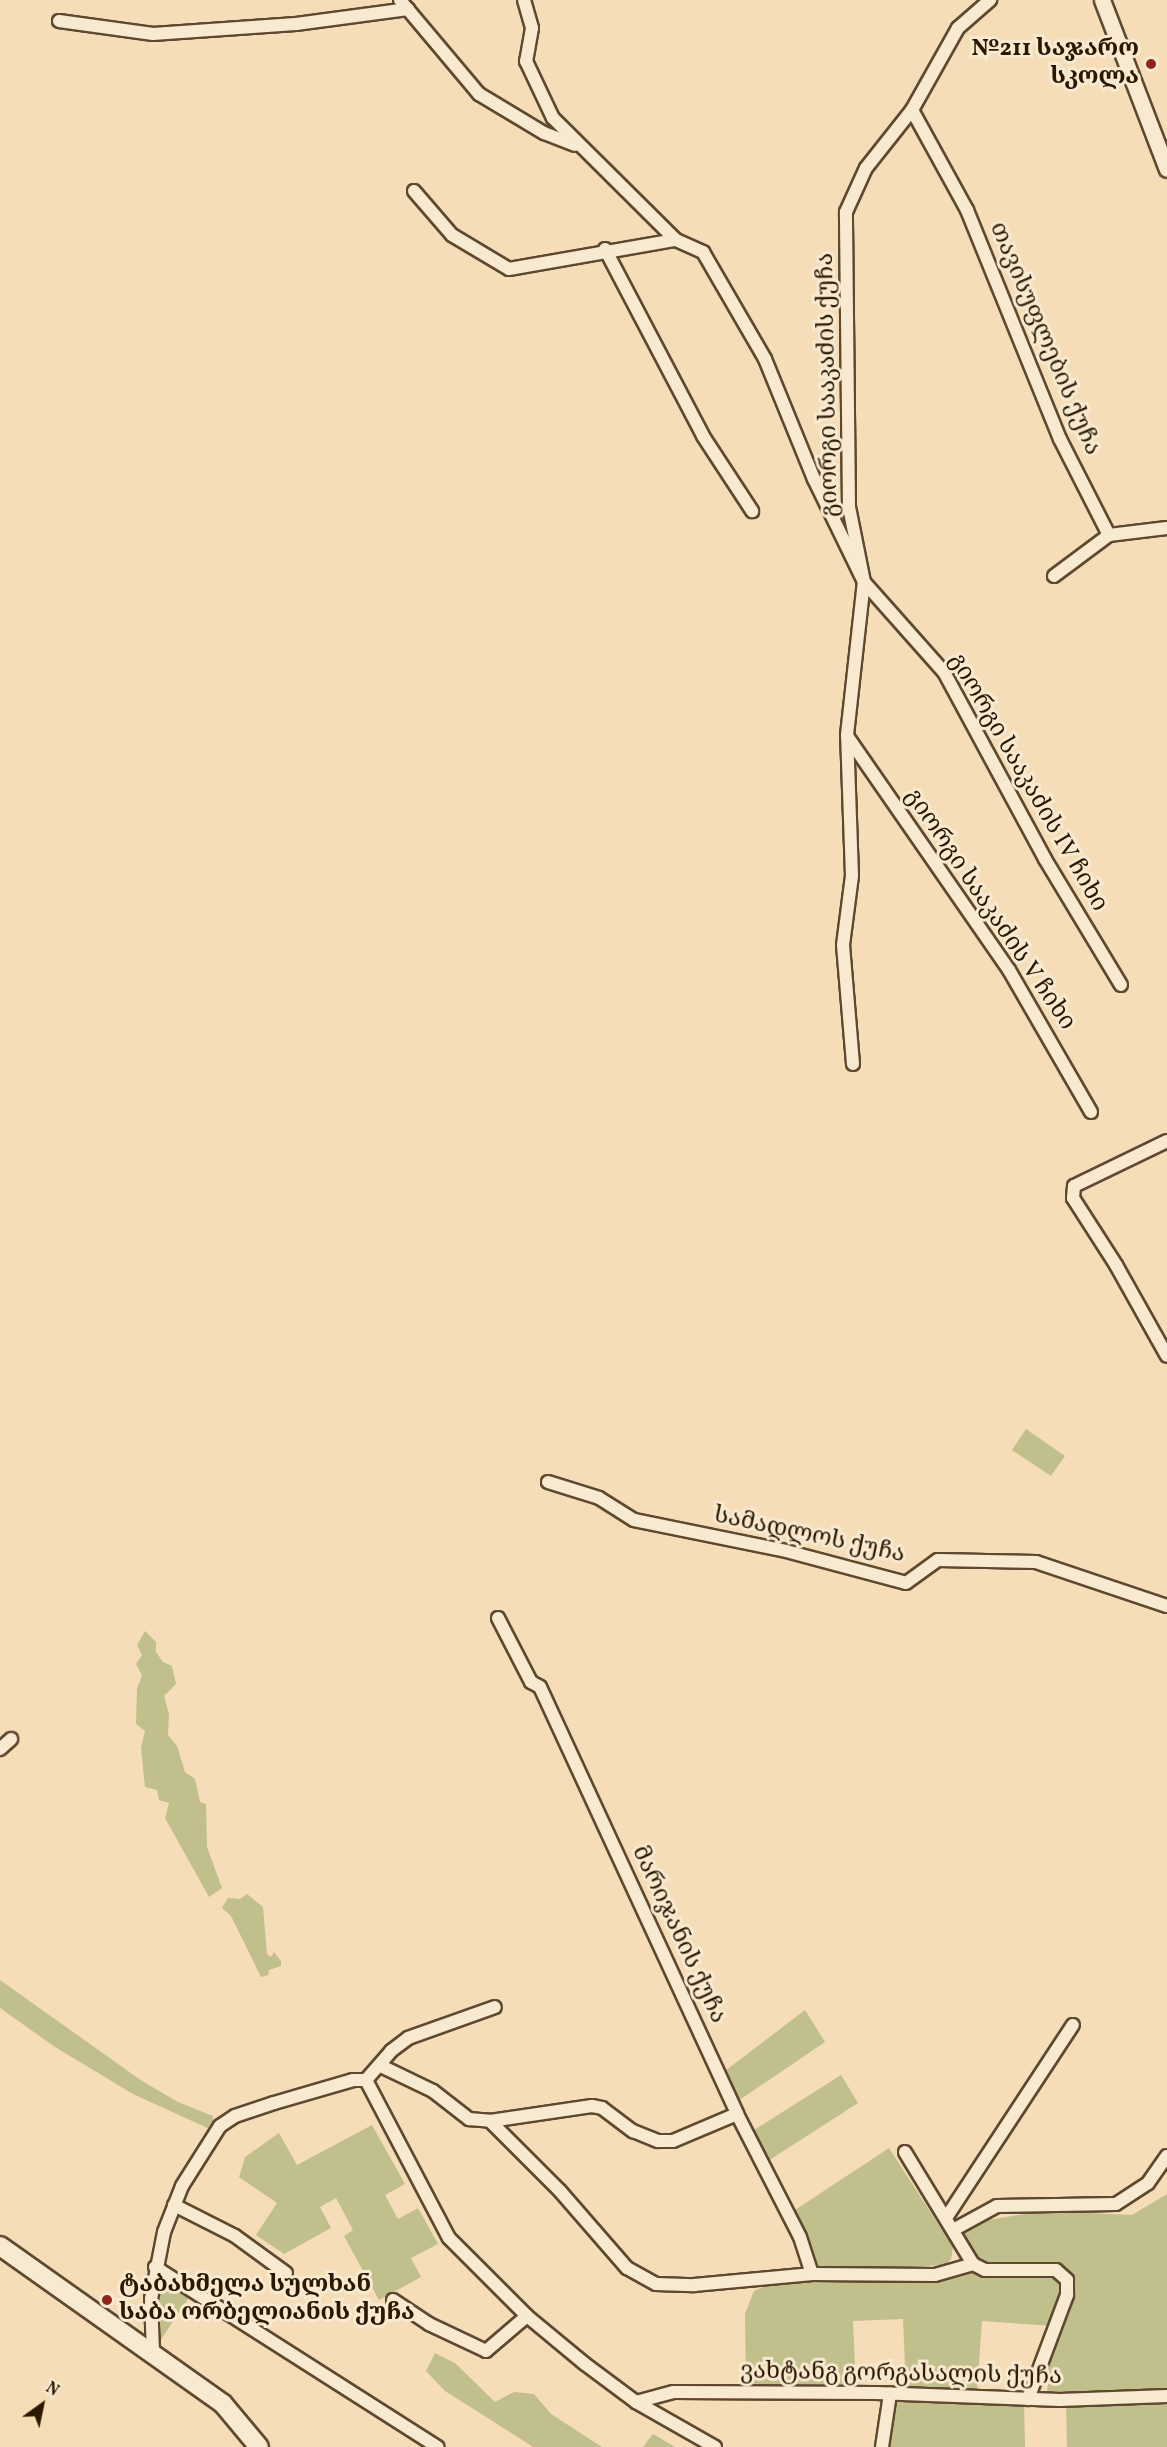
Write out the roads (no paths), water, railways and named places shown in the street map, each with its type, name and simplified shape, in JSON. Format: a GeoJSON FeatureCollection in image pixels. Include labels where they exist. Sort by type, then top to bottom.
{"type":"FeatureCollection","features":[{"type":"Feature","properties":{"kind":"main road"},"geometry":{"type":"LineString","coordinates":[[0,2246],[153,2352],[223,2404],[260,2447]]}},
{"type":"Feature","properties":{"kind":"street"},"geometry":{"type":"LineString","coordinates":[[524,0],[532,28],[526,61],[535,86],[553,118],[676,240],[703,252],[722,280],[765,359],[814,479],[864,582]]}},
{"type":"Feature","properties":{"kind":"street","name":"გიორგი სააკაძის ქუჩა"},"geometry":{"type":"LineString","coordinates":[[853,1064],[843,945],[852,876],[847,735],[864,582],[849,507],[846,212],[866,168],[912,110],[958,28],[990,0]]}},
{"type":"Feature","properties":{"kind":"street"},"geometry":{"type":"LineString","coordinates":[[1102,0],[1167,169]]}},
{"type":"Feature","properties":{"kind":"street"},"geometry":{"type":"LineString","coordinates":[[59,21],[153,34],[296,24],[404,4],[479,94],[544,133],[579,146]]}},
{"type":"Feature","properties":{"kind":"street","name":"თავისუფლების ქუჩა"},"geometry":{"type":"LineString","coordinates":[[912,110],[967,210],[1060,439],[1109,535]]}},
{"type":"Feature","properties":{"kind":"street"},"geometry":{"type":"LineString","coordinates":[[414,191],[452,235],[509,269],[605,249],[676,240]]}},
{"type":"Feature","properties":{"kind":"street"},"geometry":{"type":"LineString","coordinates":[[605,249],[703,436],[752,511]]}},
{"type":"Feature","properties":{"kind":"street"},"geometry":{"type":"LineString","coordinates":[[1054,576],[1109,535],[1167,528]]}},
{"type":"Feature","properties":{"kind":"street","name":"გიორგი სააკაძის IV ჩიხი"},"geometry":{"type":"LineString","coordinates":[[864,582],[944,672],[1045,859],[1121,986]]}},
{"type":"Feature","properties":{"kind":"street","name":"გიორგი სააკაძის V ჩიხი"},"geometry":{"type":"LineString","coordinates":[[847,735],[1009,970],[1091,1112]]}},
{"type":"Feature","properties":{"kind":"street"},"geometry":{"type":"LineString","coordinates":[[1167,1141],[1074,1186],[1073,1198],[1116,1264],[1167,1356]]}},
{"type":"Feature","properties":{"kind":"street","name":"სამადლოს ქუჩა"},"geometry":{"type":"LineString","coordinates":[[548,1482],[599,1498],[634,1520],[786,1551],[906,1583],[938,1560],[1036,1562],[1167,1606]]}},
{"type":"Feature","properties":{"kind":"street","name":"მარიჯანის ქუჩა"},"geometry":{"type":"LineString","coordinates":[[498,1618],[531,1682],[540,1687],[737,2114],[800,2237],[812,2274]]}},
{"type":"Feature","properties":{"kind":"street"},"geometry":{"type":"LineString","coordinates":[[0,1749],[12,1739]]}},
{"type":"Feature","properties":{"kind":"street"},"geometry":{"type":"LineString","coordinates":[[153,2352],[151,2299],[154,2266],[174,2205],[201,2155],[227,2121],[274,2103],[353,2080],[366,2080],[381,2066],[391,2051],[408,2038],[495,2007]]}},
{"type":"Feature","properties":{"kind":"street"},"geometry":{"type":"LineString","coordinates":[[946,2218],[1073,2025]]}},
{"type":"Feature","properties":{"kind":"street"},"geometry":{"type":"LineString","coordinates":[[381,2066],[433,2091],[470,2119],[490,2121],[592,2106],[602,2108],[633,2130],[658,2141],[673,2141],[737,2114]]}},
{"type":"Feature","properties":{"kind":"street"},"geometry":{"type":"LineString","coordinates":[[366,2080],[443,2229],[527,2316],[636,2402],[715,2447]]}},
{"type":"Feature","properties":{"kind":"street"},"geometry":{"type":"LineString","coordinates":[[490,2121],[641,2278],[656,2284],[694,2285],[812,2274],[935,2274],[973,2264]]}},
{"type":"Feature","properties":{"kind":"street"},"geometry":{"type":"LineString","coordinates":[[905,2152],[973,2264],[985,2270],[1056,2270],[1067,2280],[1067,2295],[1028,2399]]}},
{"type":"Feature","properties":{"kind":"street"},"geometry":{"type":"LineString","coordinates":[[953,2230],[997,2206],[1116,2204],[1148,2183],[1167,2156]]}},
{"type":"Feature","properties":{"kind":"street"},"geometry":{"type":"LineString","coordinates":[[174,2205],[211,2222],[286,2273]]}},
{"type":"Feature","properties":{"kind":"street"},"geometry":{"type":"LineString","coordinates":[[154,2266],[438,2447]]}},
{"type":"Feature","properties":{"kind":"street"},"geometry":{"type":"LineString","coordinates":[[393,2300],[429,2324],[486,2351],[527,2316]]}},
{"type":"Feature","properties":{"kind":"street","name":"ვახტანგ გორგასალის ქუჩა"},"geometry":{"type":"LineString","coordinates":[[636,2402],[674,2392],[890,2394],[1028,2399],[1167,2396]]}},
{"type":"Feature","properties":{"kind":"street"},"geometry":{"type":"LineString","coordinates":[[882,2447],[890,2394]]}},
{"type":"Feature","properties":{"kind":"place","name":"№211 საჯარო სკოლა"},"geometry":{"type":"Point","coordinates":[1151,64]}},
{"type":"Feature","properties":{"kind":"place","name":"ტაბახმელა სულხან საბა ორბელიანის ქუჩა"},"geometry":{"type":"Point","coordinates":[107,2300]}}]}
